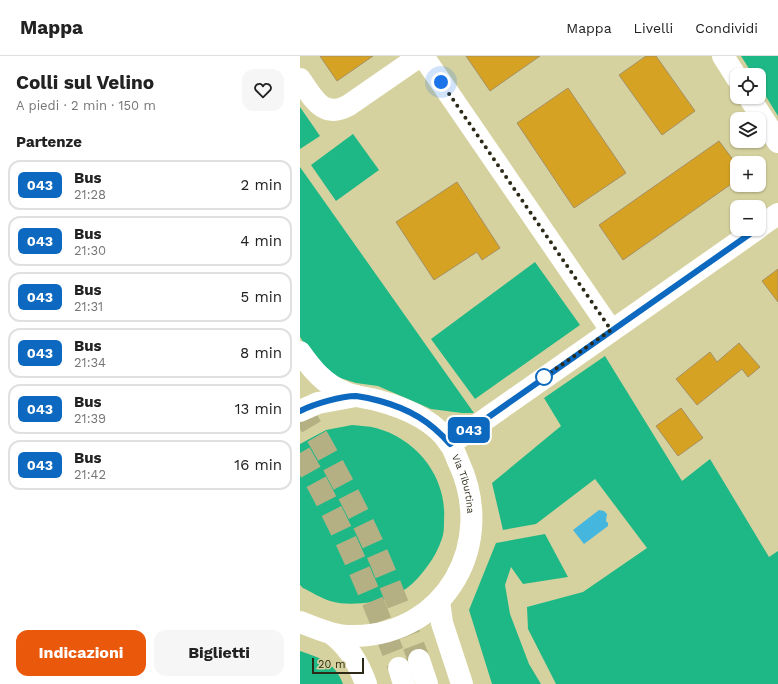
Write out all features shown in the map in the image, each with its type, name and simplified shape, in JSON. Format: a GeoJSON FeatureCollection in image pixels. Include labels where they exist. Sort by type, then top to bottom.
{"type":"FeatureCollection","features":[{"type":"Feature","properties":{"kind":"street"},"geometry":{"type":"LineString","coordinates":[[300,79],[319,105],[325,108],[337,110],[349,105],[421,56],[611,330]]}},
{"type":"Feature","properties":{"kind":"street"},"geometry":{"type":"LineString","coordinates":[[723,56],[731,68]]}},
{"type":"Feature","properties":{"kind":"street"},"geometry":{"type":"LineString","coordinates":[[754,104],[778,142]]}},
{"type":"Feature","properties":{"kind":"street"},"geometry":{"type":"LineString","coordinates":[[766,222],[778,214]]}},
{"type":"Feature","properties":{"kind":"street"},"geometry":{"type":"LineString","coordinates":[[450,444],[746,236]]}},
{"type":"Feature","properties":{"kind":"street","name":"Via Tiburtina"},"geometry":{"type":"LineString","coordinates":[[300,352],[311,368],[322,379],[344,392],[394,405],[412,412],[441,433],[450,444],[463,472],[471,506],[472,529],[462,566],[452,585],[440,600],[408,623],[371,635],[354,636],[332,634],[300,622]]}},
{"type":"Feature","properties":{"kind":"street","name":"Via Tiburtina"},"geometry":{"type":"LineString","coordinates":[[300,411],[318,403],[356,396]]}},
{"type":"Feature","properties":{"kind":"street"},"geometry":{"type":"LineString","coordinates":[[440,600],[442,623],[462,684]]}},
{"type":"Feature","properties":{"kind":"street","name":"Via Tiburtina"},"geometry":{"type":"LineString","coordinates":[[332,634],[348,649],[362,672],[366,684]]}},
{"type":"Feature","properties":{"kind":"street"},"geometry":{"type":"LineString","coordinates":[[419,660],[428,684]]}},
{"type":"Feature","properties":{"kind":"green space"},"geometry":{"type":"Polygon","coordinates":[[[741,56],[778,56],[778,116],[766,96],[766,68],[749,68],[741,56]]]}},
{"type":"Feature","properties":{"kind":"green space"},"geometry":{"type":"Polygon","coordinates":[[[300,107],[320,136],[300,149],[300,107]]]}},
{"type":"Feature","properties":{"kind":"green space"},"geometry":{"type":"Polygon","coordinates":[[[353,134],[379,170],[336,201],[311,165],[353,134]]]}},
{"type":"Feature","properties":{"kind":"green space"},"geometry":{"type":"Polygon","coordinates":[[[300,167],[474,413],[431,409],[378,386],[356,383],[334,376],[312,355],[300,337],[300,167]]]}},
{"type":"Feature","properties":{"kind":"green space"},"geometry":{"type":"Polygon","coordinates":[[[535,262],[580,325],[475,399],[431,339],[535,262]]]}},
{"type":"Feature","properties":{"kind":"green space"},"geometry":{"type":"Polygon","coordinates":[[[605,356],[682,481],[710,459],[769,557],[778,551],[778,684],[556,684],[528,629],[527,607],[583,592],[647,548],[595,479],[536,524],[503,530],[492,483],[561,426],[544,398],[605,356]]]}},
{"type":"Feature","properties":{"kind":"green space"},"geometry":{"type":"Polygon","coordinates":[[[352,425],[373,427],[391,433],[404,441],[426,462],[435,475],[440,489],[444,504],[444,529],[437,550],[432,559],[418,578],[407,588],[394,596],[380,601],[351,604],[327,600],[300,585],[300,444],[326,430],[352,425]]]}},
{"type":"Feature","properties":{"kind":"green space"},"geometry":{"type":"Polygon","coordinates":[[[545,534],[568,577],[523,584],[511,567],[505,585],[510,614],[529,664],[541,684],[492,684],[469,610],[496,543],[545,534]]]}},
{"type":"Feature","properties":{"kind":"green space"},"geometry":{"type":"Polygon","coordinates":[[[300,651],[326,662],[336,671],[343,684],[300,684],[300,651]]]}},
{"type":"Feature","properties":{"kind":"water"},"geometry":{"type":"Polygon","coordinates":[[[599,510],[604,511],[607,514],[606,521],[608,526],[584,544],[573,530],[599,510]]]}},
{"type":"Feature","properties":{"kind":"building"},"geometry":{"type":"Polygon","coordinates":[[[320,56],[373,56],[337,81],[320,56]]]}},
{"type":"Feature","properties":{"kind":"building"},"geometry":{"type":"Polygon","coordinates":[[[466,56],[540,56],[490,91],[466,56]]]}},
{"type":"Feature","properties":{"kind":"building"},"geometry":{"type":"Polygon","coordinates":[[[646,56],[656,56],[695,111],[662,135],[619,75],[646,56]]]}},
{"type":"Feature","properties":{"kind":"building"},"geometry":{"type":"Polygon","coordinates":[[[568,88],[626,173],[574,208],[517,123],[568,88]]]}},
{"type":"Feature","properties":{"kind":"building"},"geometry":{"type":"Polygon","coordinates":[[[719,141],[730,156],[730,185],[623,260],[599,225],[719,141]]]}},
{"type":"Feature","properties":{"kind":"building"},"geometry":{"type":"Polygon","coordinates":[[[457,182],[500,248],[482,260],[477,252],[434,280],[396,222],[457,182]]]}},
{"type":"Feature","properties":{"kind":"building"},"geometry":{"type":"Polygon","coordinates":[[[778,269],[778,302],[762,281],[778,269]]]}},
{"type":"Feature","properties":{"kind":"building"},"geometry":{"type":"Polygon","coordinates":[[[739,343],[760,367],[748,377],[742,369],[697,405],[676,379],[710,352],[717,362],[739,343]]]}},
{"type":"Feature","properties":{"kind":"building"},"geometry":{"type":"Polygon","coordinates":[[[681,408],[703,438],[678,456],[656,426],[681,408]]]}},
{"type":"Feature","properties":{"kind":"tunnel"},"geometry":{"type":"LineString","coordinates":[[300,408],[330,460],[367,531],[419,660]]}},
{"type":"Feature","properties":{"kind":"tunnel"},"geometry":{"type":"LineString","coordinates":[[300,453],[329,505],[354,558],[399,668]]}},
{"type":"Feature","properties":{"kind":"bus line","name":"043"},"geometry":{"type":"LineString","coordinates":[[300,411],[318,403],[356,396],[375,400],[412,412],[441,433],[450,444],[747,236]]}},
{"type":"Feature","properties":{"kind":"route"},"geometry":{"type":"LineString","coordinates":[[441,82],[611,330],[543,378],[544,377]]}}]}
